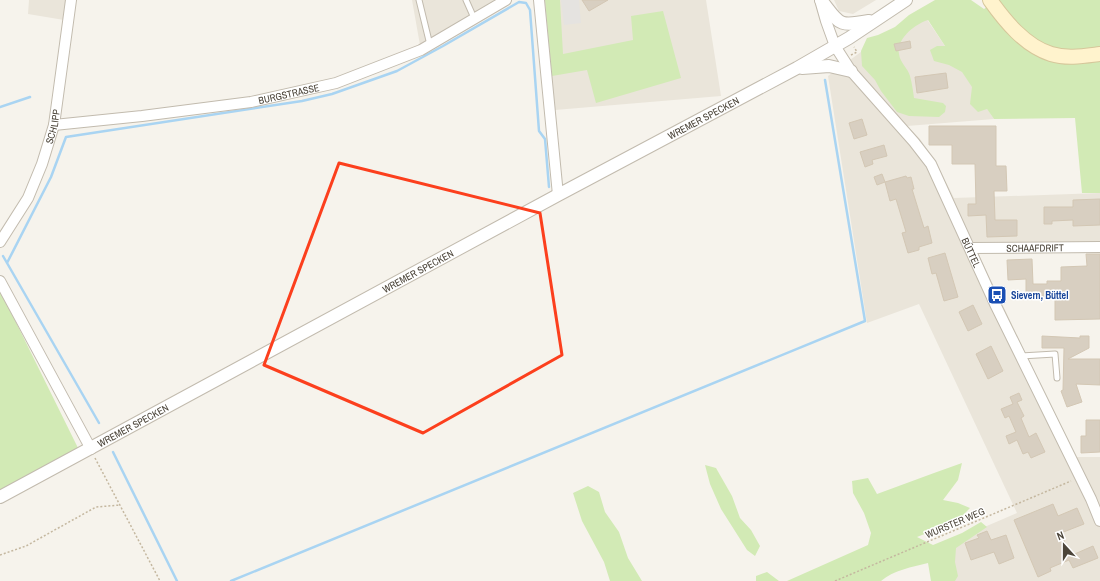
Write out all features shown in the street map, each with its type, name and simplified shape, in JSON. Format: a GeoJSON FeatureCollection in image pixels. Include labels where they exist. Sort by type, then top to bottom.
{"type":"FeatureCollection","features":[{"type":"Feature","properties":{"kind":"main road"},"geometry":{"type":"LineString","coordinates":[[990,1],[1016,32],[1038,48],[1051,54],[1077,56],[1100,54]]}},
{"type":"Feature","properties":{"kind":"street","name":"SCHLIPP"},"geometry":{"type":"LineString","coordinates":[[0,242],[28,198],[42,164],[54,126],[71,0]]}},
{"type":"Feature","properties":{"kind":"street","name":"BURGSTRASSE"},"geometry":{"type":"LineString","coordinates":[[54,126],[251,102],[336,83],[421,50],[506,0]]}},
{"type":"Feature","properties":{"kind":"street"},"geometry":{"type":"LineString","coordinates":[[539,0],[558,195]]}},
{"type":"Feature","properties":{"kind":"street"},"geometry":{"type":"LineString","coordinates":[[821,0],[836,20],[843,24],[851,25],[876,20]]}},
{"type":"Feature","properties":{"kind":"street","name":"BÜTTEL"},"geometry":{"type":"LineString","coordinates":[[821,0],[826,21],[836,46],[851,71],[914,142],[931,164],[995,304],[1100,521]]}},
{"type":"Feature","properties":{"kind":"street","name":"WREMER SPECKEN"},"geometry":{"type":"LineString","coordinates":[[0,497],[558,195],[797,68],[836,46],[906,0]]}},
{"type":"Feature","properties":{"kind":"street"},"geometry":{"type":"LineString","coordinates":[[797,68],[829,66],[851,71]]}},
{"type":"Feature","properties":{"kind":"street","name":"SCHAAFDRIFT"},"geometry":{"type":"LineString","coordinates":[[970,248],[1100,247]]}},
{"type":"Feature","properties":{"kind":"street"},"geometry":{"type":"LineString","coordinates":[[0,281],[90,449]]}},
{"type":"Feature","properties":{"kind":"lane"},"geometry":{"type":"LineString","coordinates":[[419,0],[430,45]]}},
{"type":"Feature","properties":{"kind":"lane"},"geometry":{"type":"LineString","coordinates":[[466,0],[474,18]]}},
{"type":"Feature","properties":{"kind":"lane"},"geometry":{"type":"LineString","coordinates":[[1021,356],[1055,354],[1057,378]]}},
{"type":"Feature","properties":{"kind":"path"},"geometry":{"type":"LineString","coordinates":[[90,449],[160,581]]}},
{"type":"Feature","properties":{"kind":"path","name":"WURSTER WEG"},"geometry":{"type":"LineString","coordinates":[[835,581],[1080,477]]}},
{"type":"Feature","properties":{"kind":"path"},"geometry":{"type":"LineString","coordinates":[[0,555],[26,546],[96,507],[120,505]]}},
{"type":"Feature","properties":{"kind":"highlighted area"},"geometry":{"type":"Polygon","coordinates":[[[339,163],[540,213],[562,355],[423,433],[264,365],[339,163]]]}},
{"type":"Feature","properties":{"kind":"shaded area"},"geometry":{"type":"Polygon","coordinates":[[[29,0],[67,0],[64,20],[28,14],[29,0]]]}},
{"type":"Feature","properties":{"kind":"shaded area"},"geometry":{"type":"Polygon","coordinates":[[[412,0],[497,0],[420,45],[412,0]]]}},
{"type":"Feature","properties":{"kind":"shaded area"},"geometry":{"type":"Polygon","coordinates":[[[543,0],[706,0],[721,96],[555,110],[543,0]]]}},
{"type":"Feature","properties":{"kind":"shaded area"},"geometry":{"type":"Polygon","coordinates":[[[561,0],[579,0],[581,23],[564,25],[561,0]]]}},
{"type":"Feature","properties":{"kind":"shaded area"},"geometry":{"type":"Polygon","coordinates":[[[834,0],[876,0],[853,14],[839,11],[834,0]]]}},
{"type":"Feature","properties":{"kind":"shaded area"},"geometry":{"type":"Polygon","coordinates":[[[920,9],[994,119],[907,126],[920,139],[937,164],[954,198],[1100,193],[1100,251],[978,253],[1075,457],[1100,457],[1100,581],[943,581],[931,550],[1017,513],[919,304],[867,323],[828,76],[920,9]]]}},
{"type":"Feature","properties":{"kind":"green space"},"geometry":{"type":"Polygon","coordinates":[[[545,0],[560,0],[563,54],[633,40],[631,16],[663,11],[681,78],[596,103],[587,70],[552,76],[545,0]]]}},
{"type":"Feature","properties":{"kind":"green space"},"geometry":{"type":"Polygon","coordinates":[[[935,0],[971,0],[984,9],[996,0],[1100,0],[1100,193],[1082,193],[1075,118],[994,119],[987,109],[978,112],[970,104],[972,87],[962,72],[949,65],[934,61],[930,50],[937,46],[945,46],[928,20],[912,29],[903,38],[900,43],[899,54],[908,70],[914,98],[943,103],[946,106],[945,112],[939,117],[909,116],[897,112],[881,91],[875,80],[862,66],[861,51],[867,38],[878,35],[895,27],[909,15],[935,0]]]}},
{"type":"Feature","properties":{"kind":"green space"},"geometry":{"type":"Polygon","coordinates":[[[0,290],[78,448],[0,490],[0,290]]]}},
{"type":"Feature","properties":{"kind":"green space"},"geometry":{"type":"Polygon","coordinates":[[[962,463],[958,480],[943,500],[958,503],[970,508],[957,521],[917,537],[933,545],[962,533],[981,522],[987,527],[956,548],[955,562],[958,576],[955,581],[931,581],[928,563],[897,572],[881,581],[787,581],[868,545],[871,533],[864,513],[853,493],[852,481],[868,478],[877,494],[962,463]]]}},
{"type":"Feature","properties":{"kind":"green space"},"geometry":{"type":"Polygon","coordinates":[[[705,465],[716,468],[732,496],[740,518],[751,530],[760,546],[755,556],[747,550],[721,509],[710,484],[705,465]]]}},
{"type":"Feature","properties":{"kind":"green space"},"geometry":{"type":"Polygon","coordinates":[[[588,486],[599,492],[605,512],[619,532],[628,558],[642,581],[610,581],[604,562],[582,521],[573,493],[588,486]]]}},
{"type":"Feature","properties":{"kind":"green space"},"geometry":{"type":"Polygon","coordinates":[[[767,572],[779,581],[756,581],[756,576],[767,572]]]}},
{"type":"Feature","properties":{"kind":"building"},"geometry":{"type":"Polygon","coordinates":[[[582,0],[608,0],[589,11],[582,0]]]}},
{"type":"Feature","properties":{"kind":"building"},"geometry":{"type":"Polygon","coordinates":[[[910,41],[911,48],[896,51],[894,44],[910,41]]]}},
{"type":"Feature","properties":{"kind":"building"},"geometry":{"type":"Polygon","coordinates":[[[946,73],[948,88],[917,93],[915,77],[946,73]]]}},
{"type":"Feature","properties":{"kind":"building"},"geometry":{"type":"Polygon","coordinates":[[[862,119],[867,135],[854,139],[849,123],[862,119]]]}},
{"type":"Feature","properties":{"kind":"building"},"geometry":{"type":"Polygon","coordinates":[[[929,126],[996,126],[996,166],[1006,166],[1007,191],[994,191],[995,220],[1017,220],[1017,236],[987,237],[986,215],[968,216],[968,204],[976,204],[975,164],[952,164],[952,145],[929,145],[929,126]]]}},
{"type":"Feature","properties":{"kind":"building"},"geometry":{"type":"Polygon","coordinates":[[[884,145],[887,156],[872,160],[873,164],[865,167],[860,152],[884,145]]]}},
{"type":"Feature","properties":{"kind":"building"},"geometry":{"type":"Polygon","coordinates":[[[882,174],[885,182],[877,185],[874,177],[882,174]]]}},
{"type":"Feature","properties":{"kind":"building"},"geometry":{"type":"Polygon","coordinates":[[[906,176],[907,178],[911,177],[914,189],[912,189],[924,228],[928,226],[932,243],[919,247],[919,250],[908,253],[902,233],[906,232],[896,199],[890,201],[885,182],[906,176]]]}},
{"type":"Feature","properties":{"kind":"building"},"geometry":{"type":"Polygon","coordinates":[[[1100,199],[1100,225],[1073,226],[1073,220],[1052,221],[1052,224],[1044,224],[1044,207],[1073,207],[1073,200],[1100,199]]]}},
{"type":"Feature","properties":{"kind":"building"},"geometry":{"type":"Polygon","coordinates":[[[945,253],[958,297],[944,301],[936,273],[932,274],[928,258],[945,253]]]}},
{"type":"Feature","properties":{"kind":"building"},"geometry":{"type":"Polygon","coordinates":[[[1086,254],[1100,254],[1100,319],[1055,320],[1055,297],[1026,297],[1026,279],[1008,280],[1007,260],[1032,259],[1033,284],[1047,284],[1047,281],[1061,281],[1061,267],[1087,266],[1086,254]]]}},
{"type":"Feature","properties":{"kind":"building"},"geometry":{"type":"Polygon","coordinates":[[[973,305],[982,324],[968,331],[959,312],[973,305]]]}},
{"type":"Feature","properties":{"kind":"building"},"geometry":{"type":"Polygon","coordinates":[[[1042,336],[1080,338],[1080,336],[1089,336],[1089,348],[1068,359],[1100,359],[1100,385],[1076,384],[1082,402],[1067,407],[1061,391],[1063,390],[1064,348],[1042,348],[1042,336]]]}},
{"type":"Feature","properties":{"kind":"building"},"geometry":{"type":"Polygon","coordinates":[[[991,346],[1003,371],[988,379],[976,354],[991,346]]]}},
{"type":"Feature","properties":{"kind":"building"},"geometry":{"type":"Polygon","coordinates":[[[1019,393],[1022,400],[1017,402],[1024,416],[1021,418],[1029,437],[1036,433],[1045,452],[1031,458],[1028,452],[1023,454],[1017,440],[1009,444],[1006,436],[1016,432],[1009,416],[1005,418],[1001,409],[1013,404],[1010,397],[1019,393]]]}},
{"type":"Feature","properties":{"kind":"building"},"geometry":{"type":"Polygon","coordinates":[[[1086,420],[1100,420],[1100,452],[1081,453],[1081,436],[1086,436],[1086,420]]]}},
{"type":"Feature","properties":{"kind":"building"},"geometry":{"type":"Polygon","coordinates":[[[1053,504],[1058,516],[1077,508],[1084,524],[1061,533],[1070,556],[1093,546],[1098,558],[1073,568],[1069,560],[1050,568],[1051,571],[1038,577],[1014,520],[1053,504]]]}},
{"type":"Feature","properties":{"kind":"building"},"geometry":{"type":"Polygon","coordinates":[[[987,531],[991,540],[1006,535],[1014,558],[999,564],[994,552],[971,560],[965,543],[979,538],[977,535],[987,531]]]}},
{"type":"Feature","properties":{"kind":"waterway"},"geometry":{"type":"LineString","coordinates":[[7,263],[51,177],[66,137],[302,101],[332,94],[397,71],[519,2],[526,3],[530,10],[539,131],[545,139],[549,187]]}},
{"type":"Feature","properties":{"kind":"waterway"},"geometry":{"type":"LineString","coordinates":[[231,581],[865,321],[825,80]]}},
{"type":"Feature","properties":{"kind":"waterway"},"geometry":{"type":"LineString","coordinates":[[0,107],[30,97]]}},
{"type":"Feature","properties":{"kind":"waterway"},"geometry":{"type":"LineString","coordinates":[[3,256],[99,423]]}},
{"type":"Feature","properties":{"kind":"waterway"},"geometry":{"type":"LineString","coordinates":[[113,452],[177,581]]}},
{"type":"Feature","properties":{"kind":"place","name":"Sievern, Büttel"},"geometry":{"type":"Point","coordinates":[997,295]}}]}
